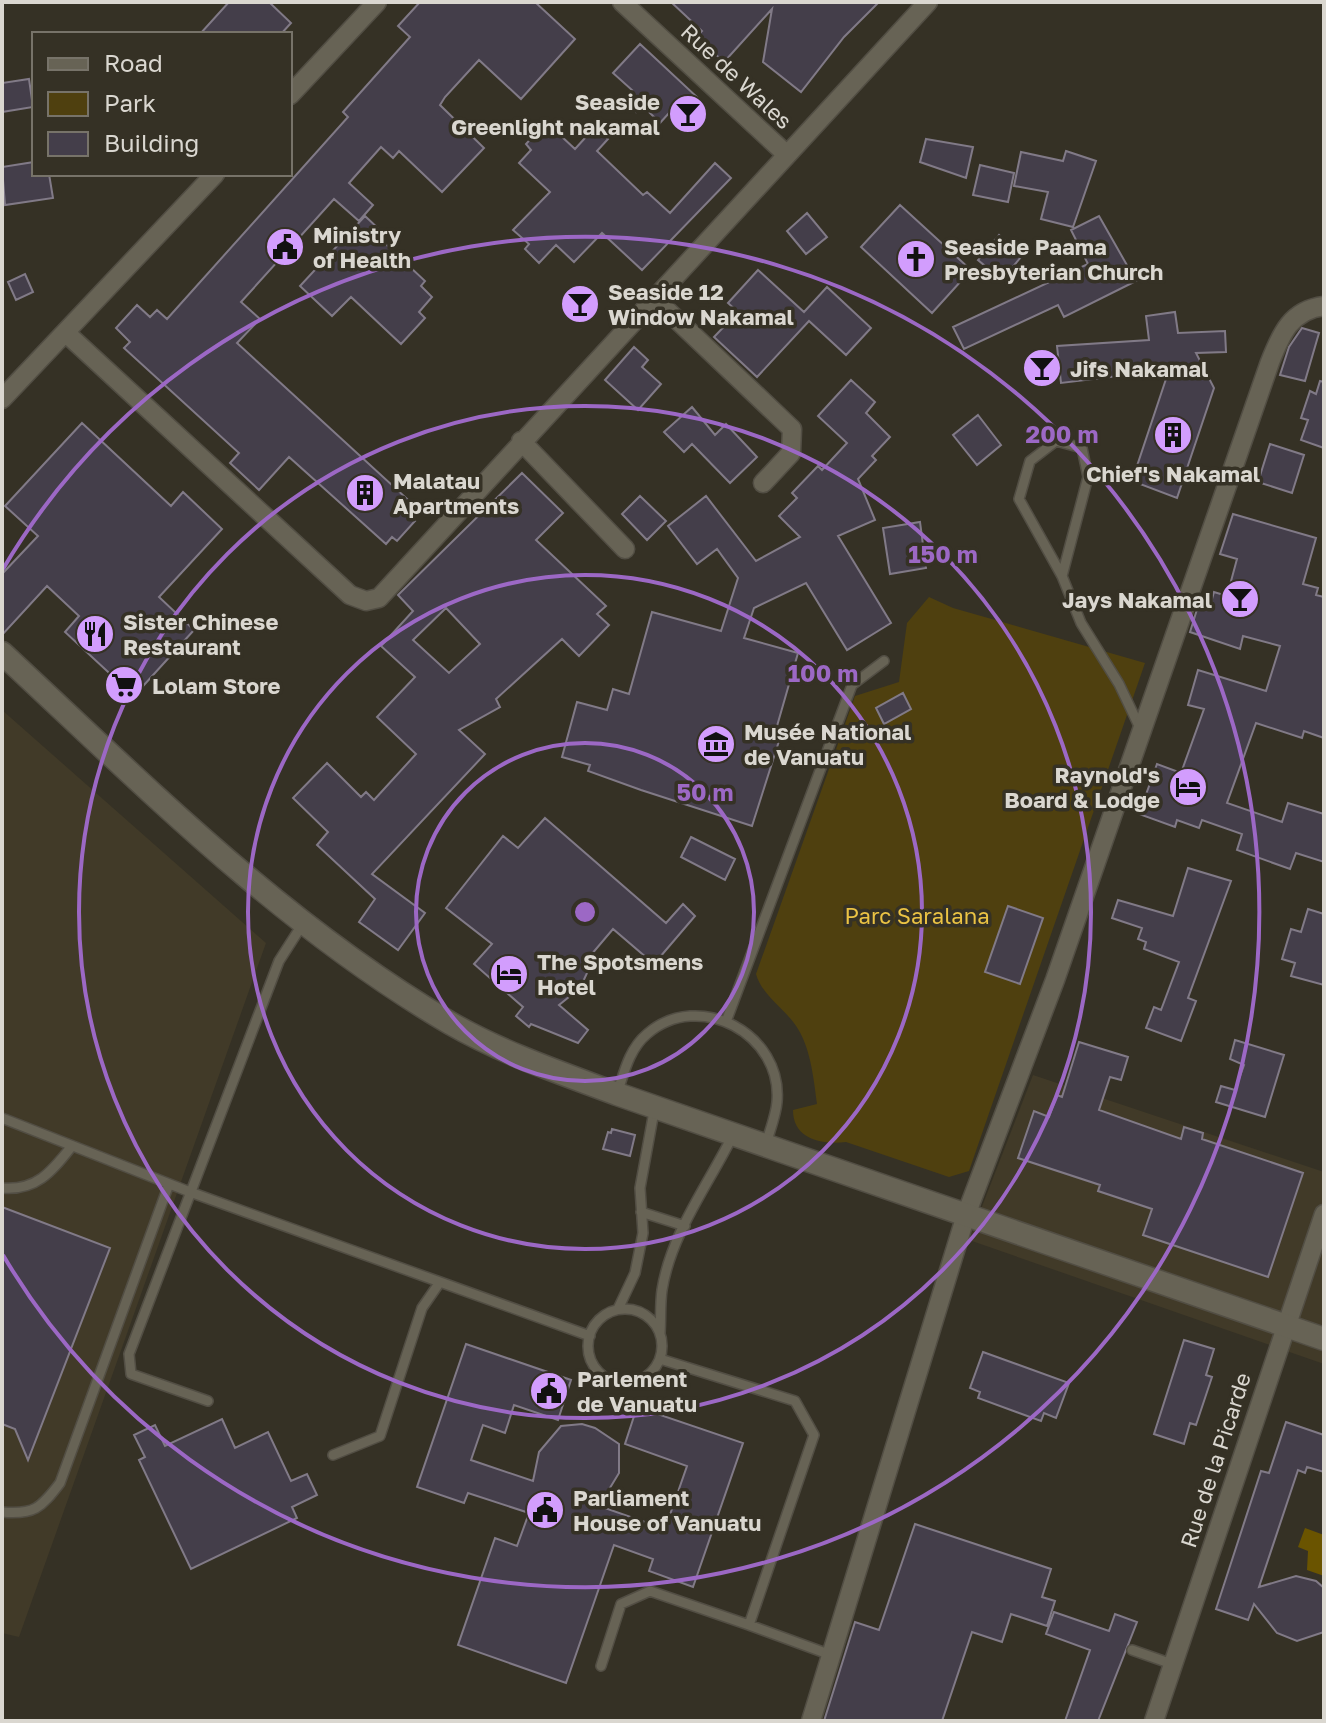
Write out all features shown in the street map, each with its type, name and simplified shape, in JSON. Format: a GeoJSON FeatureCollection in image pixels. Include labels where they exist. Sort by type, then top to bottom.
{"type":"FeatureCollection","features":[{"type":"Feature","properties":{"kind":"street"},"geometry":{"type":"LineString","coordinates":[[292,93],[377,2]]}},
{"type":"Feature","properties":{"kind":"street","name":"Rue de Wales"},"geometry":{"type":"LineString","coordinates":[[622,2],[785,153]]}},
{"type":"Feature","properties":{"kind":"street"},"geometry":{"type":"LineString","coordinates":[[66,333],[350,595],[366,601],[379,598],[785,153],[928,2]]}},
{"type":"Feature","properties":{"kind":"street"},"geometry":{"type":"LineString","coordinates":[[2,399],[213,176]]}},
{"type":"Feature","properties":{"kind":"street"},"geometry":{"type":"LineString","coordinates":[[654,298],[792,429],[791,453],[763,483]]}},
{"type":"Feature","properties":{"kind":"street"},"geometry":{"type":"LineString","coordinates":[[811,1721],[966,1215],[1055,980],[1280,336],[1293,318],[1305,310],[1324,306]]}},
{"type":"Feature","properties":{"kind":"street"},"geometry":{"type":"LineString","coordinates":[[521,441],[625,549]]}},
{"type":"Feature","properties":{"kind":"street"},"geometry":{"type":"LineString","coordinates":[[2,653],[211,847],[302,925],[452,1024],[516,1055],[617,1094],[1324,1339]]}},
{"type":"Feature","properties":{"kind":"street","name":"Rue de la Picarde"},"geometry":{"type":"LineString","coordinates":[[1154,1721],[1284,1325],[1324,1214]]}},
{"type":"Feature","properties":{"kind":"lane"},"geometry":{"type":"LineString","coordinates":[[1062,576],[1088,477],[1082,448],[1056,441],[1030,461],[1019,499],[1062,576],[1081,623],[1119,684],[1142,732]]}},
{"type":"Feature","properties":{"kind":"lane"},"geometry":{"type":"LineString","coordinates":[[727,1019],[852,685],[884,661]]}},
{"type":"Feature","properties":{"kind":"lane"},"geometry":{"type":"LineString","coordinates":[[208,1401],[131,1374],[129,1354],[279,961],[302,925]]}},
{"type":"Feature","properties":{"kind":"lane"},"geometry":{"type":"LineString","coordinates":[[617,1094],[628,1058],[646,1035],[664,1023],[693,1015],[727,1019],[749,1034],[772,1066],[777,1100],[766,1144]]}},
{"type":"Feature","properties":{"kind":"lane"},"geometry":{"type":"LineString","coordinates":[[618,1309],[635,1273],[643,1233],[640,1188],[655,1106]]}},
{"type":"Feature","properties":{"kind":"lane"},"geometry":{"type":"LineString","coordinates":[[2,1118],[190,1192],[590,1336]]}},
{"type":"Feature","properties":{"kind":"lane"},"geometry":{"type":"LineString","coordinates":[[660,1333],[649,1318],[633,1309],[618,1309],[599,1319],[590,1336],[588,1353],[595,1369],[608,1380],[620,1384],[644,1378],[660,1359],[662,1291],[685,1226],[734,1133]]}},
{"type":"Feature","properties":{"kind":"lane"},"geometry":{"type":"LineString","coordinates":[[2,1188],[22,1190],[52,1171],[72,1146]]}},
{"type":"Feature","properties":{"kind":"lane"},"geometry":{"type":"LineString","coordinates":[[2,1512],[18,1513],[42,1508],[60,1483],[169,1184]]}},
{"type":"Feature","properties":{"kind":"lane"},"geometry":{"type":"LineString","coordinates":[[641,1212],[685,1226]]}},
{"type":"Feature","properties":{"kind":"lane"},"geometry":{"type":"LineString","coordinates":[[333,1455],[380,1436],[422,1308],[440,1282]]}},
{"type":"Feature","properties":{"kind":"lane"},"geometry":{"type":"LineString","coordinates":[[660,1359],[795,1401],[814,1435],[749,1625]]}},
{"type":"Feature","properties":{"kind":"lane"},"geometry":{"type":"LineString","coordinates":[[601,1666],[621,1604],[650,1591],[831,1655]]}},
{"type":"Feature","properties":{"kind":"lane"},"geometry":{"type":"LineString","coordinates":[[1132,1650],[1172,1664]]}},
{"type":"Feature","properties":{"kind":"shaded area"},"geometry":{"type":"Polygon","coordinates":[[[2,710],[266,943],[19,1637],[2,1633],[2,710]]]}},
{"type":"Feature","properties":{"kind":"shaded area"},"geometry":{"type":"Polygon","coordinates":[[[1033,1075],[1324,1172],[1324,1364],[969,1240],[1033,1075]]]}},
{"type":"Feature","properties":{"kind":"shaded area"},"geometry":{"type":"Polygon","coordinates":[[[1305,1528],[1324,1535],[1324,1576],[1307,1570],[1308,1551],[1298,1547],[1305,1528]]]}},
{"type":"Feature","properties":{"kind":"green space","name":"Parc Saralana"},"geometry":{"type":"Polygon","coordinates":[[[929,597],[953,608],[1145,663],[969,1171],[949,1177],[846,1142],[818,1141],[803,1134],[794,1120],[793,1110],[817,1104],[809,1056],[798,1029],[763,989],[756,974],[855,696],[899,682],[907,623],[929,597]]]}},
{"type":"Feature","properties":{"kind":"building"},"geometry":{"type":"Polygon","coordinates":[[[229,2],[269,2],[291,23],[283,32],[202,32],[229,2]]]}},
{"type":"Feature","properties":{"kind":"building"},"geometry":{"type":"Polygon","coordinates":[[[420,2],[535,2],[575,39],[521,99],[479,60],[445,97],[440,105],[484,148],[442,192],[399,151],[393,158],[381,147],[349,183],[373,205],[359,221],[334,199],[241,302],[260,319],[237,343],[417,508],[410,516],[415,521],[397,541],[392,537],[386,544],[289,457],[259,490],[230,463],[239,453],[124,348],[130,342],[116,328],[137,305],[150,317],[157,310],[167,319],[348,117],[343,112],[410,37],[398,26],[420,2]]]}},
{"type":"Feature","properties":{"kind":"building"},"geometry":{"type":"Polygon","coordinates":[[[671,2],[879,2],[844,37],[801,92],[763,62],[772,9],[724,62],[696,37],[702,31],[671,2]]]}},
{"type":"Feature","properties":{"kind":"building"},"geometry":{"type":"Polygon","coordinates":[[[640,44],[698,98],[677,121],[669,113],[660,123],[642,105],[636,112],[623,100],[632,90],[613,73],[640,44]]]}},
{"type":"Feature","properties":{"kind":"building"},"geometry":{"type":"Polygon","coordinates":[[[29,79],[32,107],[2,112],[2,83],[29,79]]]}},
{"type":"Feature","properties":{"kind":"building"},"geometry":{"type":"Polygon","coordinates":[[[546,122],[575,149],[595,127],[608,139],[597,151],[643,195],[647,192],[670,213],[715,163],[731,178],[642,270],[602,233],[574,262],[556,245],[539,263],[525,249],[529,244],[513,230],[550,192],[519,163],[531,150],[526,144],[546,122]]]}},
{"type":"Feature","properties":{"kind":"building"},"geometry":{"type":"Polygon","coordinates":[[[926,139],[973,147],[966,178],[920,162],[926,139]]]}},
{"type":"Feature","properties":{"kind":"building"},"geometry":{"type":"Polygon","coordinates":[[[1066,151],[1096,161],[1073,227],[1041,219],[1048,192],[1014,186],[1021,152],[1063,161],[1066,151]]]}},
{"type":"Feature","properties":{"kind":"building"},"geometry":{"type":"Polygon","coordinates":[[[32,162],[32,176],[49,176],[53,198],[5,205],[2,167],[32,162]]]}},
{"type":"Feature","properties":{"kind":"building"},"geometry":{"type":"Polygon","coordinates":[[[980,165],[1014,173],[1008,202],[973,195],[980,165]]]}},
{"type":"Feature","properties":{"kind":"building","name":"Seaside Paama Presbyterian Church"},"geometry":{"type":"Polygon","coordinates":[[[900,205],[971,270],[932,313],[861,247],[900,205]]]}},
{"type":"Feature","properties":{"kind":"building"},"geometry":{"type":"Polygon","coordinates":[[[807,213],[827,237],[806,254],[787,231],[807,213]]]}},
{"type":"Feature","properties":{"kind":"building"},"geometry":{"type":"Polygon","coordinates":[[[365,216],[380,230],[376,235],[425,281],[421,286],[432,297],[419,312],[425,318],[401,344],[351,297],[332,316],[300,286],[365,216]]]}},
{"type":"Feature","properties":{"kind":"building"},"geometry":{"type":"Polygon","coordinates":[[[1099,216],[1136,281],[1064,317],[1058,305],[964,349],[953,327],[1088,264],[1071,230],[1099,216]]]}},
{"type":"Feature","properties":{"kind":"building"},"geometry":{"type":"Polygon","coordinates":[[[999,235],[1021,257],[1002,280],[978,260],[999,235]]]}},
{"type":"Feature","properties":{"kind":"building"},"geometry":{"type":"Polygon","coordinates":[[[758,270],[804,312],[827,287],[871,328],[846,355],[809,321],[757,377],[714,337],[738,312],[728,303],[758,270]]]}},
{"type":"Feature","properties":{"kind":"building"},"geometry":{"type":"Polygon","coordinates":[[[25,274],[33,292],[16,300],[8,282],[25,274]]]}},
{"type":"Feature","properties":{"kind":"building"},"geometry":{"type":"Polygon","coordinates":[[[1175,312],[1178,333],[1225,331],[1226,352],[1196,353],[1214,388],[1177,498],[1132,481],[1169,370],[1061,383],[1057,346],[1149,340],[1146,316],[1175,312]]]}},
{"type":"Feature","properties":{"kind":"building"},"geometry":{"type":"Polygon","coordinates":[[[1302,328],[1319,333],[1305,381],[1280,375],[1289,347],[1302,328]]]}},
{"type":"Feature","properties":{"kind":"building"},"geometry":{"type":"Polygon","coordinates":[[[634,347],[648,360],[642,367],[661,384],[638,410],[605,380],[634,347]]]}},
{"type":"Feature","properties":{"kind":"building"},"geometry":{"type":"Polygon","coordinates":[[[851,380],[875,402],[866,413],[890,437],[872,456],[876,460],[858,479],[875,520],[838,536],[891,623],[847,650],[806,583],[754,608],[744,638],[798,653],[773,740],[779,741],[752,826],[588,771],[590,765],[562,757],[577,702],[607,710],[613,689],[629,694],[652,612],[721,631],[738,578],[717,549],[697,564],[668,526],[706,496],[756,561],[800,537],[779,516],[797,498],[792,493],[818,466],[822,470],[847,443],[818,416],[851,380]]]}},
{"type":"Feature","properties":{"kind":"building"},"geometry":{"type":"Polygon","coordinates":[[[1320,381],[1324,382],[1324,448],[1301,440],[1308,420],[1301,418],[1310,391],[1316,394],[1320,381]]]}},
{"type":"Feature","properties":{"kind":"building"},"geometry":{"type":"Polygon","coordinates":[[[692,407],[715,435],[726,424],[757,457],[730,483],[692,444],[684,452],[664,432],[692,407]]]}},
{"type":"Feature","properties":{"kind":"building"},"geometry":{"type":"Polygon","coordinates":[[[978,415],[1001,445],[977,465],[953,435],[978,415]]]}},
{"type":"Feature","properties":{"kind":"building"},"geometry":{"type":"Polygon","coordinates":[[[82,423],[171,506],[183,492],[222,529],[159,597],[194,630],[134,696],[65,632],[79,616],[47,586],[2,635],[2,574],[38,536],[5,506],[82,423]]]}},
{"type":"Feature","properties":{"kind":"building"},"geometry":{"type":"Polygon","coordinates":[[[1270,444],[1304,455],[1292,493],[1258,482],[1270,444]]]}},
{"type":"Feature","properties":{"kind":"building"},"geometry":{"type":"Polygon","coordinates":[[[522,473],[563,513],[536,540],[606,606],[597,614],[609,625],[579,656],[562,639],[496,699],[500,707],[459,730],[485,754],[372,874],[425,913],[398,950],[359,922],[375,899],[317,845],[328,832],[293,798],[327,763],[361,797],[366,792],[374,800],[416,754],[377,717],[415,677],[381,646],[413,611],[398,595],[522,473]],[[446,608],[413,640],[449,673],[480,644],[446,608]]]}},
{"type":"Feature","properties":{"kind":"building"},"geometry":{"type":"Polygon","coordinates":[[[640,496],[666,521],[647,540],[622,514],[640,496]]]}},
{"type":"Feature","properties":{"kind":"building"},"geometry":{"type":"Polygon","coordinates":[[[1233,514],[1316,538],[1303,584],[1318,588],[1316,595],[1324,597],[1324,738],[1304,731],[1302,738],[1256,723],[1227,803],[1282,822],[1288,803],[1324,814],[1324,862],[1296,853],[1290,869],[1237,850],[1242,834],[1202,820],[1199,828],[1177,820],[1175,827],[1139,814],[1157,764],[1181,773],[1204,709],[1188,705],[1198,670],[1266,691],[1280,646],[1243,636],[1240,649],[1190,632],[1199,603],[1210,606],[1214,592],[1227,596],[1237,559],[1220,554],[1233,514]]]}},
{"type":"Feature","properties":{"kind":"building"},"geometry":{"type":"Polygon","coordinates":[[[920,522],[926,568],[890,574],[883,528],[920,522]]]}},
{"type":"Feature","properties":{"kind":"building"},"geometry":{"type":"Polygon","coordinates":[[[903,693],[911,709],[884,724],[876,708],[903,693]]]}},
{"type":"Feature","properties":{"kind":"building"},"geometry":{"type":"Polygon","coordinates":[[[545,818],[666,923],[683,904],[695,916],[654,964],[613,929],[585,962],[588,971],[580,988],[559,1005],[588,1030],[578,1043],[531,1024],[529,1027],[516,1016],[523,1007],[474,964],[492,944],[446,908],[503,836],[518,848],[545,818]]]}},
{"type":"Feature","properties":{"kind":"building"},"geometry":{"type":"Polygon","coordinates":[[[691,837],[735,859],[725,880],[681,857],[691,837]]]}},
{"type":"Feature","properties":{"kind":"building"},"geometry":{"type":"Polygon","coordinates":[[[1188,868],[1231,881],[1188,998],[1196,1001],[1181,1041],[1146,1028],[1154,1007],[1161,1010],[1179,962],[1144,949],[1146,942],[1138,939],[1142,928],[1112,918],[1118,900],[1173,916],[1188,868]]]}},
{"type":"Feature","properties":{"kind":"building"},"geometry":{"type":"Polygon","coordinates":[[[1008,906],[1043,918],[1020,984],[985,972],[1008,906]]]}},
{"type":"Feature","properties":{"kind":"building"},"geometry":{"type":"Polygon","coordinates":[[[1308,909],[1324,914],[1324,985],[1291,976],[1295,963],[1282,959],[1291,929],[1301,932],[1308,909]]]}},
{"type":"Feature","properties":{"kind":"building"},"geometry":{"type":"Polygon","coordinates":[[[1235,1040],[1284,1055],[1265,1117],[1216,1102],[1221,1086],[1235,1090],[1244,1065],[1230,1059],[1235,1040]]]}},
{"type":"Feature","properties":{"kind":"building"},"geometry":{"type":"Polygon","coordinates":[[[1079,1042],[1128,1057],[1121,1080],[1110,1077],[1099,1110],[1181,1139],[1184,1127],[1203,1133],[1202,1139],[1303,1173],[1268,1277],[1143,1235],[1152,1209],[1098,1191],[1100,1185],[1018,1158],[1034,1111],[1049,1117],[1057,1095],[1062,1097],[1079,1042]]]}},
{"type":"Feature","properties":{"kind":"building"},"geometry":{"type":"Polygon","coordinates":[[[612,1129],[635,1135],[630,1156],[603,1149],[608,1132],[611,1133],[612,1129]]]}},
{"type":"Feature","properties":{"kind":"building"},"geometry":{"type":"Polygon","coordinates":[[[2,1207],[110,1248],[28,1460],[15,1429],[2,1424],[2,1207]]]}},
{"type":"Feature","properties":{"kind":"building"},"geometry":{"type":"Polygon","coordinates":[[[1184,1340],[1214,1349],[1206,1375],[1212,1377],[1196,1425],[1190,1423],[1184,1444],[1154,1434],[1184,1340]]]}},
{"type":"Feature","properties":{"kind":"building","name":"Parliament House of Vanuatu"},"geometry":{"type":"Polygon","coordinates":[[[466,1344],[571,1380],[558,1420],[514,1405],[505,1433],[483,1425],[471,1460],[533,1481],[539,1452],[561,1426],[582,1424],[595,1428],[619,1444],[619,1473],[599,1506],[665,1529],[687,1466],[625,1444],[637,1407],[743,1443],[693,1587],[649,1571],[653,1559],[614,1545],[566,1683],[458,1645],[495,1538],[517,1546],[529,1513],[468,1493],[464,1503],[417,1487],[466,1344]]]}},
{"type":"Feature","properties":{"kind":"building"},"geometry":{"type":"Polygon","coordinates":[[[983,1352],[1069,1383],[1056,1418],[1044,1413],[1041,1421],[978,1398],[980,1392],[970,1388],[983,1352]]]}},
{"type":"Feature","properties":{"kind":"building"},"geometry":{"type":"Polygon","coordinates":[[[222,1419],[235,1448],[268,1432],[291,1481],[307,1474],[317,1495],[292,1507],[297,1518],[191,1569],[139,1460],[145,1457],[134,1435],[155,1425],[165,1446],[222,1419]]]}},
{"type":"Feature","properties":{"kind":"building"},"geometry":{"type":"Polygon","coordinates":[[[1286,1422],[1324,1435],[1324,1472],[1307,1467],[1305,1473],[1298,1470],[1259,1587],[1296,1576],[1316,1581],[1324,1588],[1324,1632],[1297,1641],[1277,1633],[1254,1604],[1248,1620],[1216,1609],[1261,1471],[1269,1473],[1286,1422]]]}},
{"type":"Feature","properties":{"kind":"building"},"geometry":{"type":"Polygon","coordinates":[[[915,1524],[1051,1569],[1042,1597],[1055,1601],[1047,1626],[1011,1614],[1002,1642],[972,1632],[942,1721],[824,1721],[855,1622],[879,1630],[915,1524]]]}},
{"type":"Feature","properties":{"kind":"building"},"geometry":{"type":"Polygon","coordinates":[[[1054,1612],[1109,1631],[1115,1614],[1137,1622],[1098,1721],[1065,1721],[1090,1650],[1046,1634],[1054,1612]]]}},
{"type":"Feature","properties":{"kind":"place","name":"Seaside Greenlight nakamal"},"geometry":{"type":"Point","coordinates":[688,114]}},
{"type":"Feature","properties":{"kind":"place","name":"Ministry of Health"},"geometry":{"type":"Point","coordinates":[285,247]}},
{"type":"Feature","properties":{"kind":"place","name":"Seaside Paama Presbyterian Church"},"geometry":{"type":"Point","coordinates":[916,259]}},
{"type":"Feature","properties":{"kind":"place","name":"Seaside 12 Window Nakamal"},"geometry":{"type":"Point","coordinates":[580,304]}},
{"type":"Feature","properties":{"kind":"place","name":"Jifs Nakamal"},"geometry":{"type":"Point","coordinates":[1042,368]}},
{"type":"Feature","properties":{"kind":"place","name":"Chief's Nakamal"},"geometry":{"type":"Point","coordinates":[1173,435]}},
{"type":"Feature","properties":{"kind":"place","name":"Malatau Apartments"},"geometry":{"type":"Point","coordinates":[365,493]}},
{"type":"Feature","properties":{"kind":"place","name":"Jays Nakamal"},"geometry":{"type":"Point","coordinates":[1240,599]}},
{"type":"Feature","properties":{"kind":"place","name":"Sister Chinese Restaurant"},"geometry":{"type":"Point","coordinates":[95,634]}},
{"type":"Feature","properties":{"kind":"place","name":"Lolam Store"},"geometry":{"type":"Point","coordinates":[124,685]}},
{"type":"Feature","properties":{"kind":"place","name":"Musée National de Vanuatu"},"geometry":{"type":"Point","coordinates":[716,744]}},
{"type":"Feature","properties":{"kind":"place","name":"Raynold's Board & Lodge"},"geometry":{"type":"Point","coordinates":[1188,787]}},
{"type":"Feature","properties":{"kind":"place","name":"The Spotsmens Hotel"},"geometry":{"type":"Point","coordinates":[509,974]}},
{"type":"Feature","properties":{"kind":"place","name":"Parlement de Vanuatu"},"geometry":{"type":"Point","coordinates":[549,1391]}},
{"type":"Feature","properties":{"kind":"place","name":"Parliament House of Vanuatu"},"geometry":{"type":"Point","coordinates":[545,1510]}}]}
